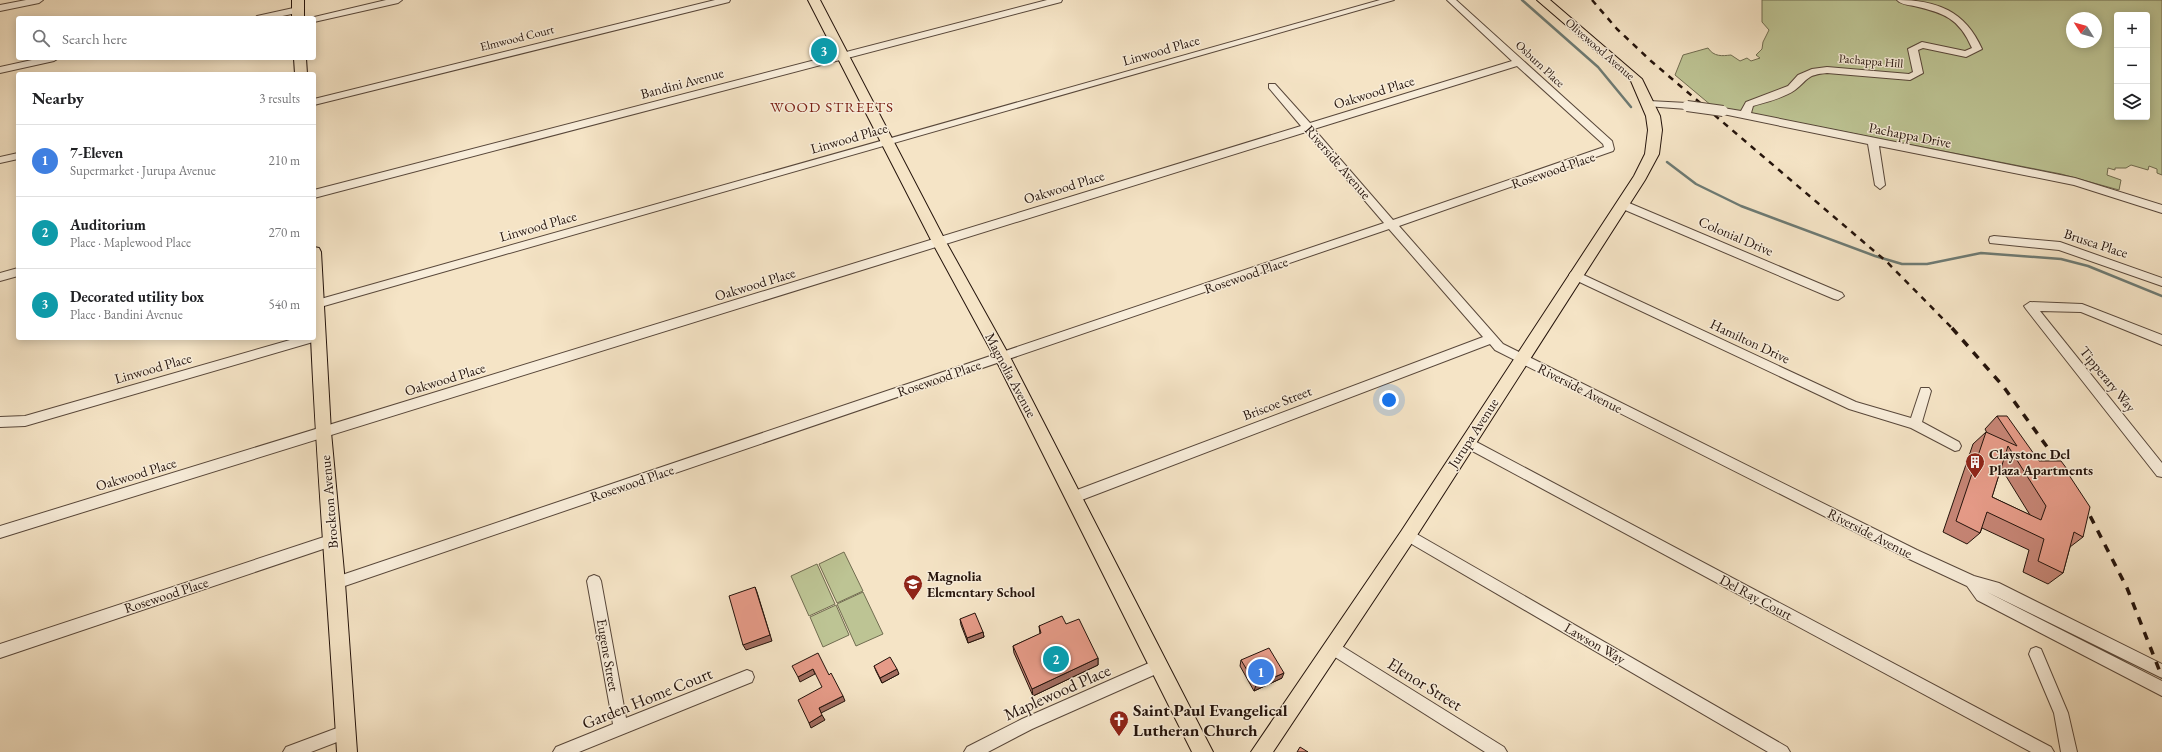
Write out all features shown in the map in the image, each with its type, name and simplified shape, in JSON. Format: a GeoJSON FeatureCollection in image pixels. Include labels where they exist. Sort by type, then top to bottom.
{"type":"FeatureCollection","features":[{"type":"Feature","properties":{"kind":"main road","name":"Magnolia Avenue"},"geometry":{"type":"LineString","coordinates":[[814,0],[939,242],[1002,357],[1203,752]]}},
{"type":"Feature","properties":{"kind":"main road","name":"Olivewood Avenue"},"geometry":{"type":"LineString","coordinates":[[1542,0],[1636,79],[1649,104]]}},
{"type":"Feature","properties":{"kind":"main road"},"geometry":{"type":"LineString","coordinates":[[300,60],[301,72]]}},
{"type":"Feature","properties":{"kind":"main road","name":"Jurupa Avenue"},"geometry":{"type":"LineString","coordinates":[[1261,752],[1408,535],[1643,171],[1653,150],[1655,130],[1649,104]]}},
{"type":"Feature","properties":{"kind":"main road","name":"Brockton Avenue"},"geometry":{"type":"LineString","coordinates":[[316,287],[316,320]]}},
{"type":"Feature","properties":{"kind":"main road","name":"Brockton Avenue"},"geometry":{"type":"LineString","coordinates":[[315,340],[333,540],[346,752]]}},
{"type":"Feature","properties":{"kind":"street"},"geometry":{"type":"LineString","coordinates":[[0,8],[39,0]]}},
{"type":"Feature","properties":{"kind":"street"},"geometry":{"type":"LineString","coordinates":[[316,19],[398,0]]}},
{"type":"Feature","properties":{"kind":"street","name":"Elmwood Court"},"geometry":{"type":"LineString","coordinates":[[316,102],[726,0]]}},
{"type":"Feature","properties":{"kind":"street","name":"Bandini Avenue"},"geometry":{"type":"LineString","coordinates":[[316,193],[1058,0]]}},
{"type":"Feature","properties":{"kind":"street","name":"Linwood Place"},"geometry":{"type":"LineString","coordinates":[[317,304],[1390,0]]}},
{"type":"Feature","properties":{"kind":"street","name":"Osburn Place"},"geometry":{"type":"LineString","coordinates":[[1451,0],[1608,143],[1609,149]]}},
{"type":"Feature","properties":{"kind":"street","name":"Pachappa Hill"},"geometry":{"type":"LineString","coordinates":[[1745,115],[1749,104],[1776,95],[1791,88],[1801,78],[1815,71],[1827,70],[1910,77],[1918,73],[1913,49],[1922,45],[1966,54],[1977,49],[1973,36],[1964,22],[1952,14],[1900,0]]}},
{"type":"Feature","properties":{"kind":"street"},"geometry":{"type":"LineString","coordinates":[[268,16],[298,9]]}},
{"type":"Feature","properties":{"kind":"street"},"geometry":{"type":"LineString","coordinates":[[0,70],[45,60]]}},
{"type":"Feature","properties":{"kind":"street","name":"Oakwood Place"},"geometry":{"type":"LineString","coordinates":[[0,532],[1518,62]]}},
{"type":"Feature","properties":{"kind":"street","name":"Riverside Avenue"},"geometry":{"type":"LineString","coordinates":[[1272,86],[1491,339],[1499,346],[1972,582],[1994,587],[2162,671]]}},
{"type":"Feature","properties":{"kind":"street","name":"Pachappa Drive"},"geometry":{"type":"LineString","coordinates":[[1649,104],[1687,106],[1745,115],[2075,182],[2162,209]]}},
{"type":"Feature","properties":{"kind":"street"},"geometry":{"type":"LineString","coordinates":[[1873,142],[1880,185]]}},
{"type":"Feature","properties":{"kind":"street","name":"Rosewood Place"},"geometry":{"type":"LineString","coordinates":[[336,583],[1392,225],[1609,149]]}},
{"type":"Feature","properties":{"kind":"street"},"geometry":{"type":"LineString","coordinates":[[0,160],[16,156]]}},
{"type":"Feature","properties":{"kind":"street","name":"Colonial Drive"},"geometry":{"type":"LineString","coordinates":[[1622,204],[1838,296]]}},
{"type":"Feature","properties":{"kind":"street","name":"Brusca Place"},"geometry":{"type":"LineString","coordinates":[[1994,240],[2060,246],[2162,282]]}},
{"type":"Feature","properties":{"kind":"street"},"geometry":{"type":"LineString","coordinates":[[0,277],[16,273]]}},
{"type":"Feature","properties":{"kind":"street","name":"Hamilton Drive"},"geometry":{"type":"LineString","coordinates":[[1575,275],[1853,406],[1915,424],[1955,446]]}},
{"type":"Feature","properties":{"kind":"street","name":"Tipperary Way"},"geometry":{"type":"LineString","coordinates":[[2160,466],[2030,306],[2082,308],[2162,340]]}},
{"type":"Feature","properties":{"kind":"street","name":"Briscoe Street"},"geometry":{"type":"LineString","coordinates":[[1074,497],[1491,339]]}},
{"type":"Feature","properties":{"kind":"street","name":"Linwood Place"},"geometry":{"type":"LineString","coordinates":[[0,422],[25,421],[305,340]]}},
{"type":"Feature","properties":{"kind":"street"},"geometry":{"type":"LineString","coordinates":[[1915,424],[1925,390]]}},
{"type":"Feature","properties":{"kind":"street","name":"Del Ray Court"},"geometry":{"type":"LineString","coordinates":[[1467,442],[2046,752]]}},
{"type":"Feature","properties":{"kind":"street","name":"Lawson Way"},"geometry":{"type":"LineString","coordinates":[[1408,535],[1782,752]]}},
{"type":"Feature","properties":{"kind":"street","name":"Rosewood Place"},"geometry":{"type":"LineString","coordinates":[[0,650],[333,540]]}},
{"type":"Feature","properties":{"kind":"street","name":"Eugene Street"},"geometry":{"type":"LineString","coordinates":[[594,581],[621,728]]}},
{"type":"Feature","properties":{"kind":"street","name":"Riverside Avenue"},"geometry":{"type":"LineString","coordinates":[[1972,582],[1982,596],[2162,689]]}},
{"type":"Feature","properties":{"kind":"street","name":"Elenor Street"},"geometry":{"type":"LineString","coordinates":[[1332,647],[1499,752]]}},
{"type":"Feature","properties":{"kind":"street"},"geometry":{"type":"LineString","coordinates":[[2036,654],[2061,713],[2069,752]]}},
{"type":"Feature","properties":{"kind":"street","name":"Maplewood Place"},"geometry":{"type":"LineString","coordinates":[[972,752],[1027,724],[1158,666]]}},
{"type":"Feature","properties":{"kind":"street","name":"Garden Home Court"},"geometry":{"type":"LineString","coordinates":[[561,752],[747,677]]}},
{"type":"Feature","properties":{"kind":"street"},"geometry":{"type":"LineString","coordinates":[[291,752],[345,732]]}},
{"type":"Feature","properties":{"kind":"green space"},"geometry":{"type":"Polygon","coordinates":[[[1762,0],[2162,0],[2162,175],[2157,173],[2157,169],[2149,166],[2148,170],[2131,165],[2126,168],[2115,168],[2115,170],[2108,168],[2107,175],[2121,180],[2119,190],[2061,174],[1712,106],[1675,75],[1683,55],[1708,48],[1713,53],[1721,56],[1731,55],[1740,61],[1747,58],[1751,61],[1760,58],[1756,55],[1762,49],[1763,42],[1769,30],[1762,22],[1762,0]]]}},
{"type":"Feature","properties":{"kind":"green space"},"geometry":{"type":"Polygon","coordinates":[[[844,552],[863,591],[837,603],[819,564],[844,552]]]}},
{"type":"Feature","properties":{"kind":"green space"},"geometry":{"type":"Polygon","coordinates":[[[817,564],[835,604],[809,616],[791,576],[817,564]]]}},
{"type":"Feature","properties":{"kind":"green space"},"geometry":{"type":"Polygon","coordinates":[[[863,592],[883,634],[856,646],[837,604],[863,592]]]}},
{"type":"Feature","properties":{"kind":"green space"},"geometry":{"type":"Polygon","coordinates":[[[836,605],[849,635],[823,647],[810,617],[836,605]]]}},
{"type":"Feature","properties":{"kind":"building"},"geometry":{"type":"Polygon","coordinates":[[[1997,416],[2007,416],[2039,461],[2061,461],[2090,507],[2083,537],[2074,532],[2063,573],[2038,561],[2044,539],[1987,512],[1980,533],[1956,521],[1986,432],[2017,446],[1997,416]],[[2008,446],[1992,497],[2041,520],[2046,506],[2008,446]]]}},
{"type":"Feature","properties":{"kind":"building"},"geometry":{"type":"Polygon","coordinates":[[[755,587],[770,635],[743,645],[729,596],[755,587]]]}},
{"type":"Feature","properties":{"kind":"building","name":"Magnolia Elementary School"},"geometry":{"type":"Polygon","coordinates":[[[975,613],[983,632],[967,638],[960,619],[975,613]]]}},
{"type":"Feature","properties":{"kind":"building"},"geometry":{"type":"Polygon","coordinates":[[[1062,616],[1066,624],[1079,619],[1098,658],[1032,689],[1013,646],[1041,633],[1039,626],[1062,616]]]}},
{"type":"Feature","properties":{"kind":"building"},"geometry":{"type":"Polygon","coordinates":[[[1269,648],[1284,673],[1256,685],[1241,660],[1269,648]]]}},
{"type":"Feature","properties":{"kind":"building"},"geometry":{"type":"Polygon","coordinates":[[[818,653],[829,675],[831,673],[843,696],[819,708],[822,715],[809,723],[798,700],[822,687],[813,669],[798,677],[792,666],[818,653]]]}},
{"type":"Feature","properties":{"kind":"building"},"geometry":{"type":"Polygon","coordinates":[[[890,657],[897,669],[880,678],[874,666],[890,657]]]}},
{"type":"Feature","properties":{"kind":"building"},"geometry":{"type":"Polygon","coordinates":[[[1300,747],[1308,752],[1297,752],[1300,747]]]}},
{"type":"Feature","properties":{"kind":"waterway"},"geometry":{"type":"LineString","coordinates":[[1522,0],[1598,67],[1631,107]]}},
{"type":"Feature","properties":{"kind":"waterway"},"geometry":{"type":"LineString","coordinates":[[1667,162],[1696,184],[1741,206],[1875,256],[1902,264],[1927,264],[1981,253],[2061,259],[2088,266],[2162,296]]}},
{"type":"Feature","properties":{"kind":"railway"},"geometry":{"type":"LineString","coordinates":[[1592,0],[1617,29],[1651,61],[1887,262],[1953,329]]}},
{"type":"Feature","properties":{"kind":"railway"},"geometry":{"type":"LineString","coordinates":[[1952,328],[2003,386],[2063,469]]}},
{"type":"Feature","properties":{"kind":"railway"},"geometry":{"type":"LineString","coordinates":[[2083,502],[2127,588],[2162,677]]}},
{"type":"Feature","properties":{"kind":"place","name":"Decorated utility box"},"geometry":{"type":"Point","coordinates":[824,51]}},
{"type":"Feature","properties":{"kind":"place","name":"Claystone Del Plaza Apartments"},"geometry":{"type":"Point","coordinates":[1975,479]}},
{"type":"Feature","properties":{"kind":"place","name":"Magnolia Elementary School"},"geometry":{"type":"Point","coordinates":[913,601]}},
{"type":"Feature","properties":{"kind":"place","name":"Auditorium"},"geometry":{"type":"Point","coordinates":[1056,659]}},
{"type":"Feature","properties":{"kind":"place","name":"7-Eleven"},"geometry":{"type":"Point","coordinates":[1261,672]}},
{"type":"Feature","properties":{"kind":"place","name":"Saint Paul Evangelical Lutheran Church"},"geometry":{"type":"Point","coordinates":[1119,737]}},
{"type":"Feature","properties":{"kind":"district","name":"WOOD STREETS"},"geometry":{"type":"Point","coordinates":[832,107]}}]}
